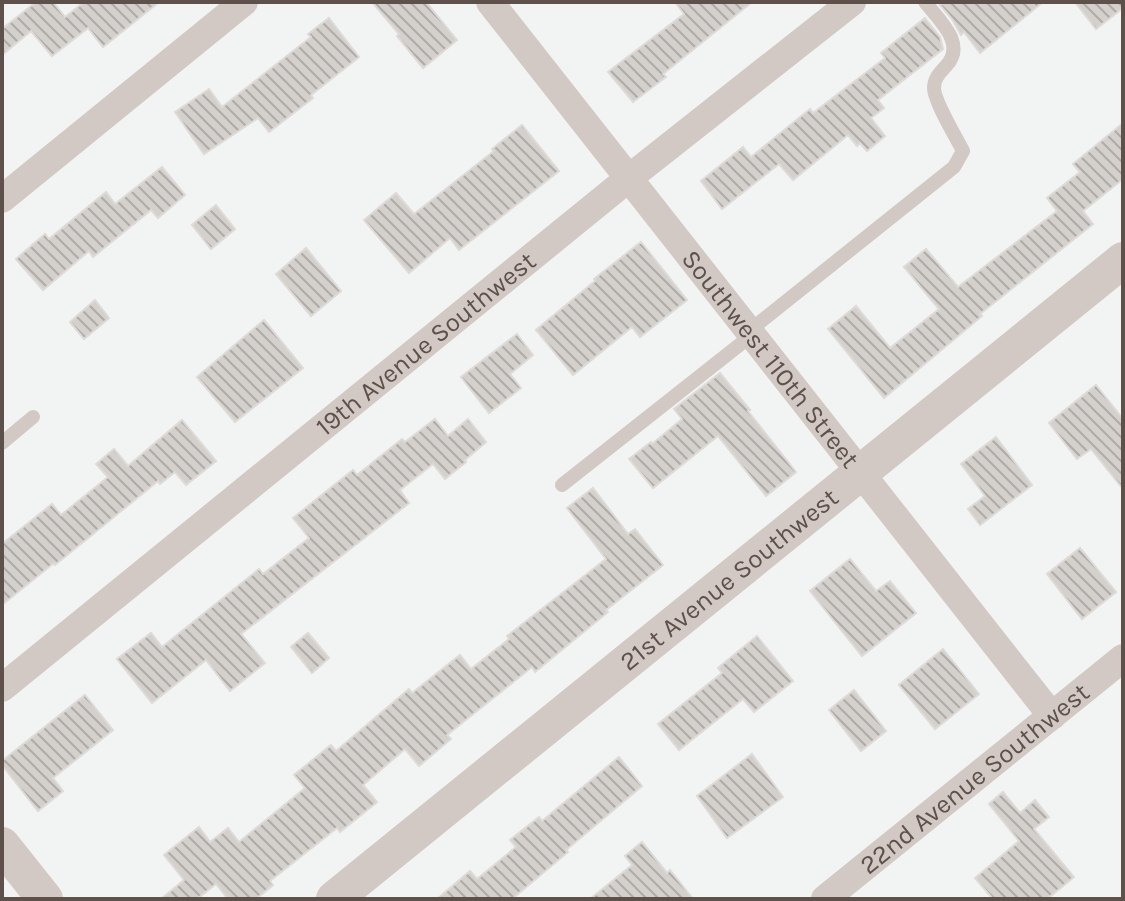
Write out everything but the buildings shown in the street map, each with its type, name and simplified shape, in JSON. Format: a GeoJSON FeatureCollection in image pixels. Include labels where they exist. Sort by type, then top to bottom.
{"type":"FeatureCollection","features":[{"type":"Feature","properties":{"kind":"street"},"geometry":{"type":"LineString","coordinates":[[2,199],[244,2]]}},
{"type":"Feature","properties":{"kind":"street","name":"Southwest 110th Street"},"geometry":{"type":"LineString","coordinates":[[490,2],[1052,716]]}},
{"type":"Feature","properties":{"kind":"street","name":"19th Avenue Southwest"},"geometry":{"type":"LineString","coordinates":[[2,688],[629,178],[852,2]]}},
{"type":"Feature","properties":{"kind":"street","name":"21st Avenue Southwest"},"geometry":{"type":"LineString","coordinates":[[334,899],[1123,260]]}},
{"type":"Feature","properties":{"kind":"street","name":"22nd Avenue Southwest"},"geometry":{"type":"LineString","coordinates":[[825,899],[1123,658]]}},
{"type":"Feature","properties":{"kind":"street"},"geometry":{"type":"LineString","coordinates":[[2,845],[45,899]]}},
{"type":"Feature","properties":{"kind":"lane"},"geometry":{"type":"LineString","coordinates":[[562,485],[954,167],[963,151],[934,91],[936,77],[953,59],[955,47],[949,31],[925,2]]}},
{"type":"Feature","properties":{"kind":"lane"},"geometry":{"type":"LineString","coordinates":[[2,443],[33,417]]}}]}
